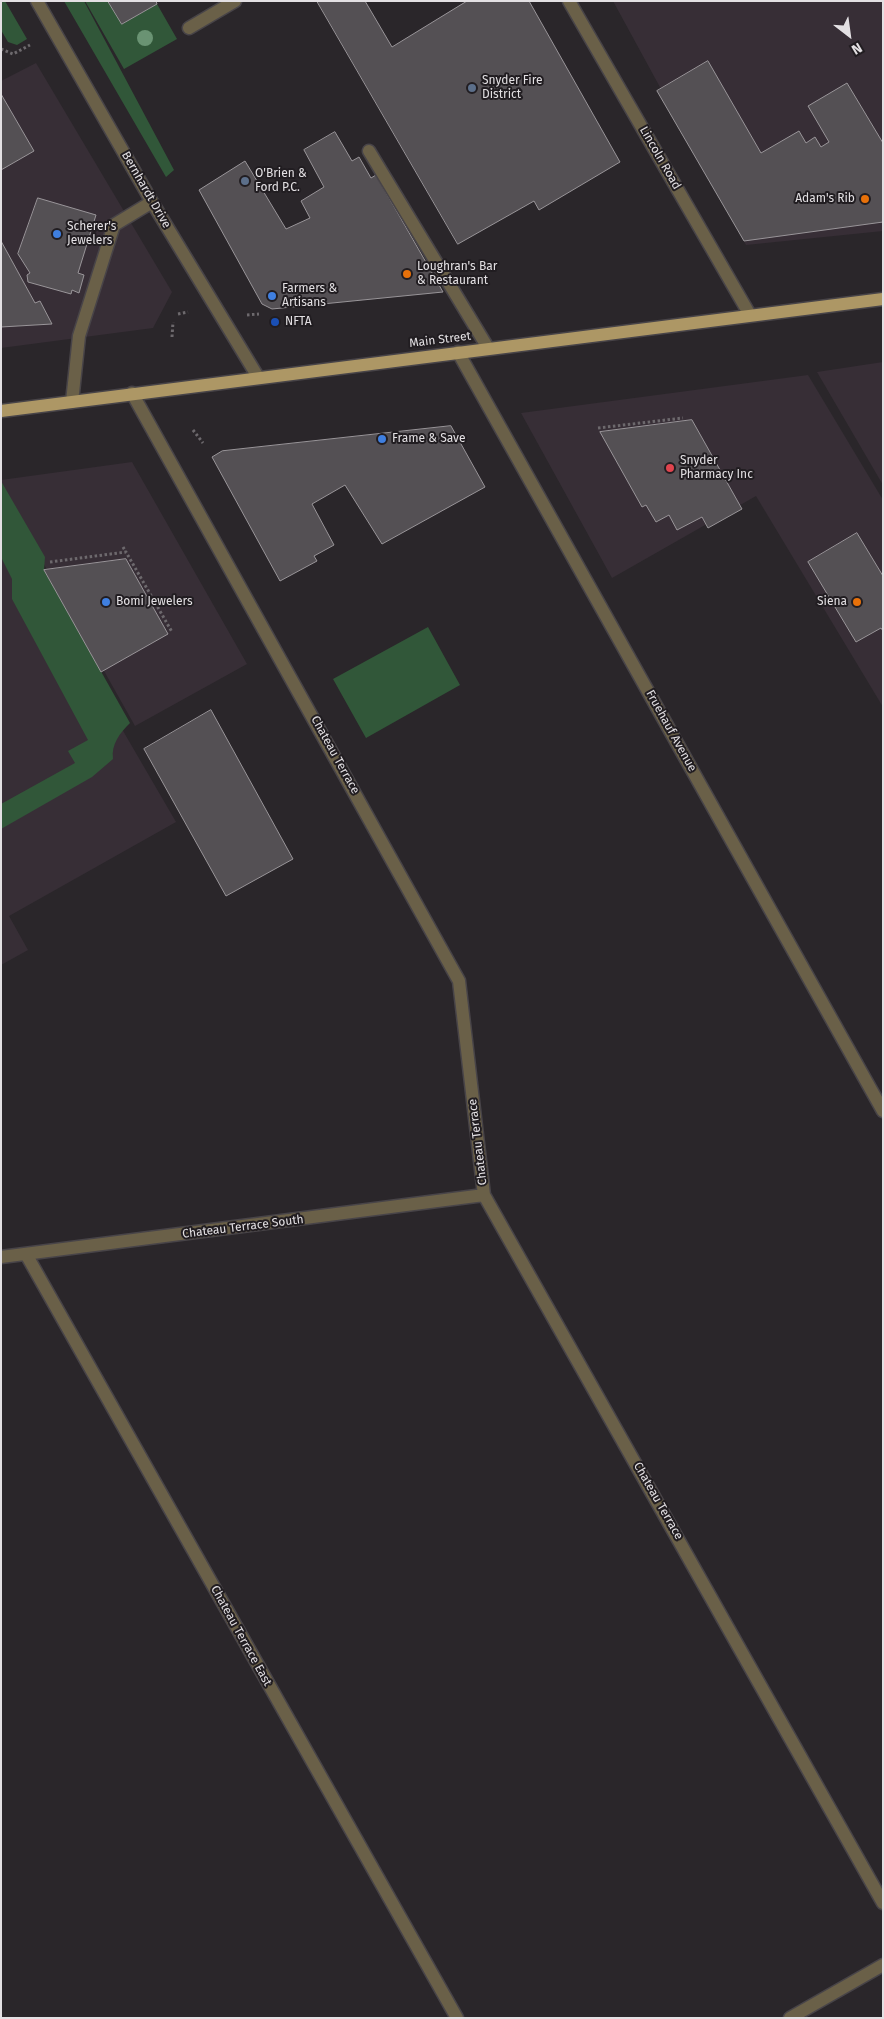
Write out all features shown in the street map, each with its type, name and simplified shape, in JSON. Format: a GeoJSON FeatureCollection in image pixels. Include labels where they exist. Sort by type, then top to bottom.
{"type":"FeatureCollection","features":[{"type":"Feature","properties":{"kind":"main road","name":"Main Street"},"geometry":{"type":"LineString","coordinates":[[1,411],[883,299]]}},
{"type":"Feature","properties":{"kind":"street","name":"Bernhardt Drive"},"geometry":{"type":"LineString","coordinates":[[37,1],[152,202],[258,377]]}},
{"type":"Feature","properties":{"kind":"street"},"geometry":{"type":"LineString","coordinates":[[189,28],[235,1]]}},
{"type":"Feature","properties":{"kind":"street","name":"Lincoln Road"},"geometry":{"type":"LineString","coordinates":[[569,1],[750,315]]}},
{"type":"Feature","properties":{"kind":"street"},"geometry":{"type":"LineString","coordinates":[[369,151],[394,189],[488,348]]}},
{"type":"Feature","properties":{"kind":"street"},"geometry":{"type":"LineString","coordinates":[[72,402],[79,336],[114,225],[152,202]]}},
{"type":"Feature","properties":{"kind":"street","name":"Fruehauf Avenue"},"geometry":{"type":"LineString","coordinates":[[458,352],[883,1111]]}},
{"type":"Feature","properties":{"kind":"street","name":"Chateau Terrace"},"geometry":{"type":"LineString","coordinates":[[132,393],[459,981],[484,1195],[883,1903]]}},
{"type":"Feature","properties":{"kind":"street","name":"Chateau Terrace South"},"geometry":{"type":"LineString","coordinates":[[1,1258],[484,1195]]}},
{"type":"Feature","properties":{"kind":"street","name":"Chateau Terrace East"},"geometry":{"type":"LineString","coordinates":[[26,1254],[457,2018]]}},
{"type":"Feature","properties":{"kind":"street"},"geometry":{"type":"LineString","coordinates":[[790,2018],[883,1965]]}},
{"type":"Feature","properties":{"kind":"path"},"geometry":{"type":"LineString","coordinates":[[1,49],[13,54],[30,45]]}},
{"type":"Feature","properties":{"kind":"path"},"geometry":{"type":"LineString","coordinates":[[178,314],[188,312]]}},
{"type":"Feature","properties":{"kind":"path"},"geometry":{"type":"LineString","coordinates":[[246,315],[259,314]]}},
{"type":"Feature","properties":{"kind":"path"},"geometry":{"type":"LineString","coordinates":[[172,337],[173,322]]}},
{"type":"Feature","properties":{"kind":"path"},"geometry":{"type":"LineString","coordinates":[[598,428],[683,418]]}},
{"type":"Feature","properties":{"kind":"path"},"geometry":{"type":"LineString","coordinates":[[193,430],[202,443]]}},
{"type":"Feature","properties":{"kind":"path"},"geometry":{"type":"LineString","coordinates":[[123,547],[172,632]]}},
{"type":"Feature","properties":{"kind":"path"},"geometry":{"type":"LineString","coordinates":[[50,562],[126,552]]}},
{"type":"Feature","properties":{"kind":"shaded area"},"geometry":{"type":"Polygon","coordinates":[[[613,1],[883,1],[883,231],[746,245],[613,1]]]}},
{"type":"Feature","properties":{"kind":"shaded area"},"geometry":{"type":"Polygon","coordinates":[[[36,63],[172,292],[153,328],[1,348],[1,81],[36,63]]]}},
{"type":"Feature","properties":{"kind":"shaded area"},"geometry":{"type":"Polygon","coordinates":[[[883,362],[883,485],[817,372],[883,362]]]}},
{"type":"Feature","properties":{"kind":"shaded area"},"geometry":{"type":"Polygon","coordinates":[[[808,375],[883,500],[883,707],[756,496],[612,578],[521,413],[808,375]]]}},
{"type":"Feature","properties":{"kind":"shaded area"},"geometry":{"type":"Polygon","coordinates":[[[132,462],[247,664],[135,726],[1,488],[1,480],[132,462]]]}},
{"type":"Feature","properties":{"kind":"shaded area"},"geometry":{"type":"Polygon","coordinates":[[[1,521],[176,822],[9,916],[28,950],[1,965],[1,521]]]}},
{"type":"Feature","properties":{"kind":"green space"},"geometry":{"type":"Polygon","coordinates":[[[1,1],[5,1],[27,39],[17,45],[8,42],[1,30],[1,1]]]}},
{"type":"Feature","properties":{"kind":"green space"},"geometry":{"type":"Polygon","coordinates":[[[64,1],[84,1],[174,170],[166,177],[64,1]]]}},
{"type":"Feature","properties":{"kind":"green space"},"geometry":{"type":"Polygon","coordinates":[[[85,1],[108,1],[122,24],[157,4],[177,39],[124,69],[85,1]]]}},
{"type":"Feature","properties":{"kind":"green space"},"geometry":{"type":"Polygon","coordinates":[[[1,481],[45,557],[44,570],[130,723],[117,739],[113,748],[113,759],[92,777],[1,829],[1,804],[75,763],[68,751],[88,740],[12,599],[12,579],[1,557],[1,481]]]}},
{"type":"Feature","properties":{"kind":"green space"},"geometry":{"type":"Polygon","coordinates":[[[428,627],[460,685],[366,738],[333,679],[428,627]]]}},
{"type":"Feature","properties":{"kind":"building"},"geometry":{"type":"Polygon","coordinates":[[[108,1],[156,1],[157,4],[122,24],[108,1]]]}},
{"type":"Feature","properties":{"kind":"building","name":"Snyder Fire District"},"geometry":{"type":"Polygon","coordinates":[[[317,1],[365,1],[392,47],[467,1],[529,1],[620,162],[539,210],[534,201],[458,244],[317,1]]]}},
{"type":"Feature","properties":{"kind":"building"},"geometry":{"type":"Polygon","coordinates":[[[708,61],[761,153],[799,131],[806,143],[815,137],[821,147],[829,142],[808,106],[847,83],[883,143],[883,222],[744,241],[657,91],[708,61]]]}},
{"type":"Feature","properties":{"kind":"building"},"geometry":{"type":"Polygon","coordinates":[[[1,94],[34,151],[1,170],[1,94]]]}},
{"type":"Feature","properties":{"kind":"building"},"geometry":{"type":"Polygon","coordinates":[[[335,132],[352,161],[359,157],[371,178],[376,175],[443,292],[272,309],[262,304],[199,190],[245,161],[286,229],[310,218],[301,201],[324,187],[304,150],[335,132]]]}},
{"type":"Feature","properties":{"kind":"building","name":"Scherer's Jewelers"},"geometry":{"type":"Polygon","coordinates":[[[38,198],[96,215],[78,273],[84,275],[79,293],[72,290],[71,294],[28,282],[27,275],[30,273],[18,254],[38,198]]]}},
{"type":"Feature","properties":{"kind":"building"},"geometry":{"type":"Polygon","coordinates":[[[1,241],[35,303],[40,301],[52,324],[1,327],[1,241]]]}},
{"type":"Feature","properties":{"kind":"building","name":"Snyder Pharmacy Inc"},"geometry":{"type":"Polygon","coordinates":[[[692,420],[742,509],[708,528],[702,517],[677,530],[669,515],[656,522],[646,505],[642,507],[600,432],[692,420]]]}},
{"type":"Feature","properties":{"kind":"building"},"geometry":{"type":"Polygon","coordinates":[[[451,426],[485,487],[382,544],[345,485],[312,504],[334,545],[314,556],[317,561],[280,581],[212,457],[222,451],[451,426]]]}},
{"type":"Feature","properties":{"kind":"building","name":"Siena"},"geometry":{"type":"Polygon","coordinates":[[[857,533],[883,576],[883,631],[881,628],[856,642],[808,562],[857,533]]]}},
{"type":"Feature","properties":{"kind":"building","name":"Bomi Jewelers"},"geometry":{"type":"Polygon","coordinates":[[[126,559],[168,634],[101,672],[44,570],[126,559]]]}},
{"type":"Feature","properties":{"kind":"building"},"geometry":{"type":"Polygon","coordinates":[[[211,710],[293,859],[226,896],[144,749],[211,710]]]}},
{"type":"Feature","properties":{"kind":"place","name":"Snyder Fire District"},"geometry":{"type":"Point","coordinates":[472,88]}},
{"type":"Feature","properties":{"kind":"place","name":"O'Brien & Ford P.C."},"geometry":{"type":"Point","coordinates":[245,181]}},
{"type":"Feature","properties":{"kind":"place","name":"Adam's Rib"},"geometry":{"type":"Point","coordinates":[865,199]}},
{"type":"Feature","properties":{"kind":"place","name":"Scherer's Jewelers"},"geometry":{"type":"Point","coordinates":[57,234]}},
{"type":"Feature","properties":{"kind":"place","name":"Loughran's Bar & Restaurant"},"geometry":{"type":"Point","coordinates":[407,274]}},
{"type":"Feature","properties":{"kind":"place","name":"Farmers & Artisans"},"geometry":{"type":"Point","coordinates":[272,296]}},
{"type":"Feature","properties":{"kind":"place","name":"NFTA"},"geometry":{"type":"Point","coordinates":[275,322]}},
{"type":"Feature","properties":{"kind":"place","name":"Frame & Save"},"geometry":{"type":"Point","coordinates":[382,439]}},
{"type":"Feature","properties":{"kind":"place","name":"Snyder Pharmacy Inc"},"geometry":{"type":"Point","coordinates":[670,468]}},
{"type":"Feature","properties":{"kind":"place","name":"Bomi Jewelers"},"geometry":{"type":"Point","coordinates":[106,602]}},
{"type":"Feature","properties":{"kind":"place","name":"Siena"},"geometry":{"type":"Point","coordinates":[857,602]}}]}
